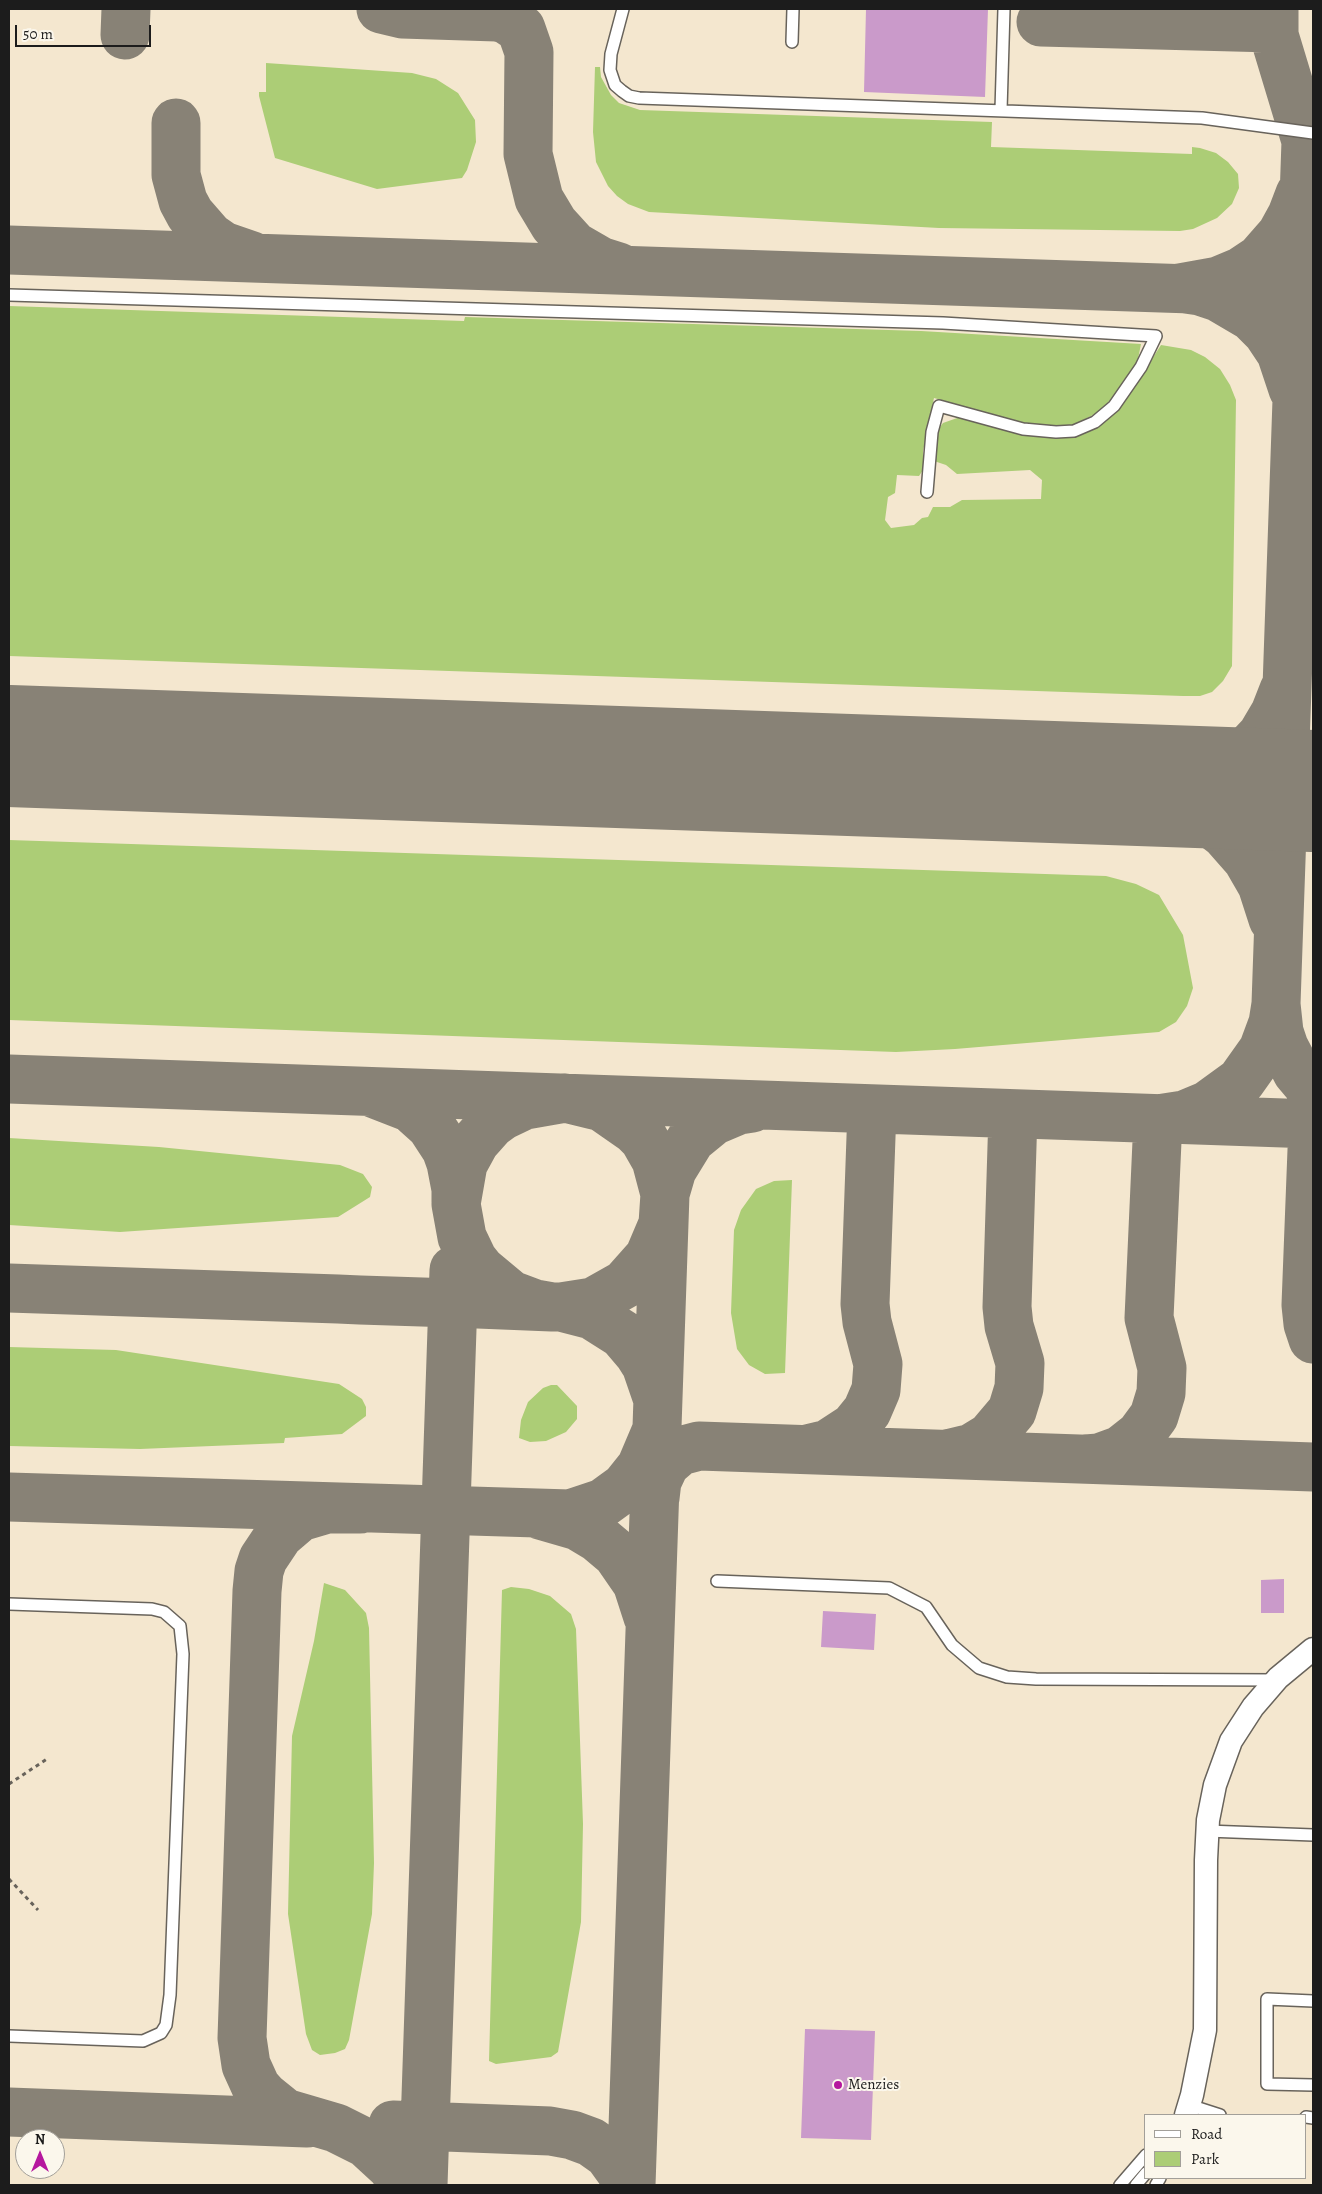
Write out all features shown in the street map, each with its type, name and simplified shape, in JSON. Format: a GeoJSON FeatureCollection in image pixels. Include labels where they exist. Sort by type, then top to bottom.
{"type":"FeatureCollection","features":[{"type":"Feature","properties":{"kind":"street"},"geometry":{"type":"LineString","coordinates":[[1187,2110],[1205,2030],[1207,1831],[1216,1785],[1231,1741],[1253,1707],[1276,1680],[1313,1649]]}},
{"type":"Feature","properties":{"kind":"lane"},"geometry":{"type":"LineString","coordinates":[[622,9],[611,54],[610,70],[615,85],[629,96],[671,100],[1202,118],[1313,133]]}},
{"type":"Feature","properties":{"kind":"lane"},"geometry":{"type":"LineString","coordinates":[[792,42],[793,9]]}},
{"type":"Feature","properties":{"kind":"lane"},"geometry":{"type":"LineString","coordinates":[[1001,110],[1004,9]]}},
{"type":"Feature","properties":{"kind":"lane"},"geometry":{"type":"LineString","coordinates":[[9,295],[944,323],[1156,336],[1141,367],[1114,406],[1095,422],[1074,431],[1023,430],[939,406],[932,432],[927,492]]}},
{"type":"Feature","properties":{"kind":"lane"},"geometry":{"type":"LineString","coordinates":[[716,1581],[889,1588],[926,1607],[952,1645],[979,1668],[1007,1677],[1036,1679],[1276,1680]]}},
{"type":"Feature","properties":{"kind":"lane"},"geometry":{"type":"LineString","coordinates":[[9,1604],[152,1609],[164,1612],[180,1626],[183,1654],[170,1995],[166,2025],[161,2033],[142,2040],[9,2036]]}},
{"type":"Feature","properties":{"kind":"lane"},"geometry":{"type":"LineString","coordinates":[[1207,1831],[1313,1835]]}},
{"type":"Feature","properties":{"kind":"lane"},"geometry":{"type":"LineString","coordinates":[[1313,2001],[1267,1999],[1266,2075],[1266,2084],[1313,2085]]}},
{"type":"Feature","properties":{"kind":"lane"},"geometry":{"type":"LineString","coordinates":[[1187,2110],[1213,2114]]}},
{"type":"Feature","properties":{"kind":"lane"},"geometry":{"type":"LineString","coordinates":[[1120,2185],[1144,2157]]}},
{"type":"Feature","properties":{"kind":"path"},"geometry":{"type":"LineString","coordinates":[[9,1784],[47,1759]]}},
{"type":"Feature","properties":{"kind":"path"},"geometry":{"type":"LineString","coordinates":[[9,1879],[38,1910]]}},
{"type":"Feature","properties":{"kind":"green space"},"geometry":{"type":"Polygon","coordinates":[[[266,63],[412,73],[436,79],[458,93],[475,120],[476,142],[467,170],[462,178],[377,189],[275,158],[259,96],[259,92],[266,92],[266,63]]]}},
{"type":"Feature","properties":{"kind":"green space"},"geometry":{"type":"Polygon","coordinates":[[[595,67],[600,67],[601,77],[611,95],[619,103],[640,110],[992,122],[991,147],[1192,154],[1192,147],[1200,148],[1216,153],[1228,162],[1238,174],[1239,188],[1232,204],[1217,218],[1193,229],[1180,231],[939,228],[649,212],[628,204],[617,196],[608,186],[596,162],[593,132],[595,67]]]}},
{"type":"Feature","properties":{"kind":"green space"},"geometry":{"type":"Polygon","coordinates":[[[9,306],[464,321],[465,317],[921,331],[1141,344],[1137,364],[1115,395],[1099,412],[1073,425],[1054,427],[1028,424],[934,398],[923,451],[923,470],[919,476],[897,475],[895,493],[888,497],[885,520],[891,528],[914,525],[922,518],[928,517],[933,507],[950,507],[962,500],[1041,499],[1042,480],[1030,470],[957,474],[946,465],[934,461],[937,431],[943,423],[960,417],[1033,436],[1066,437],[1128,396],[1161,345],[1191,350],[1205,357],[1220,369],[1230,385],[1236,400],[1232,666],[1223,681],[1212,692],[1200,696],[1183,696],[9,656],[9,306]]]}},
{"type":"Feature","properties":{"kind":"green space"},"geometry":{"type":"Polygon","coordinates":[[[9,840],[1106,876],[1136,884],[1159,895],[1183,935],[1193,988],[1187,1006],[1176,1022],[1159,1032],[896,1052],[9,1020],[9,840]]]}},
{"type":"Feature","properties":{"kind":"green space"},"geometry":{"type":"Polygon","coordinates":[[[9,1138],[159,1147],[340,1165],[363,1174],[372,1187],[370,1197],[338,1217],[120,1232],[9,1225],[9,1138]]]}},
{"type":"Feature","properties":{"kind":"green space"},"geometry":{"type":"Polygon","coordinates":[[[792,1180],[785,1373],[765,1374],[749,1365],[737,1349],[731,1313],[734,1230],[741,1210],[756,1189],[774,1181],[792,1180]]]}},
{"type":"Feature","properties":{"kind":"green space"},"geometry":{"type":"Polygon","coordinates":[[[9,1347],[116,1350],[339,1384],[362,1399],[366,1407],[366,1416],[342,1434],[285,1438],[284,1443],[140,1449],[9,1446],[9,1347]]]}},
{"type":"Feature","properties":{"kind":"green space"},"geometry":{"type":"Polygon","coordinates":[[[557,1385],[577,1406],[577,1419],[566,1432],[546,1441],[530,1442],[519,1438],[521,1420],[528,1402],[543,1388],[557,1385]]]}},
{"type":"Feature","properties":{"kind":"green space"},"geometry":{"type":"Polygon","coordinates":[[[324,1583],[345,1590],[366,1613],[369,1628],[374,1863],[372,1914],[349,2040],[345,2049],[335,2053],[320,2055],[312,2050],[306,2034],[288,1914],[292,1736],[314,1641],[324,1583]]]}},
{"type":"Feature","properties":{"kind":"green space"},"geometry":{"type":"Polygon","coordinates":[[[511,1587],[529,1589],[550,1596],[571,1614],[576,1629],[583,1824],[581,1922],[558,2052],[551,2057],[496,2064],[489,2061],[502,1590],[511,1587]]]}},
{"type":"Feature","properties":{"kind":"building"},"geometry":{"type":"Polygon","coordinates":[[[866,9],[988,9],[985,97],[864,92],[866,9]]]}},
{"type":"Feature","properties":{"kind":"building"},"geometry":{"type":"Polygon","coordinates":[[[1284,1579],[1284,1613],[1261,1613],[1261,1580],[1284,1579]]]}},
{"type":"Feature","properties":{"kind":"building"},"geometry":{"type":"Polygon","coordinates":[[[823,1611],[876,1614],[874,1650],[821,1647],[823,1611]]]}},
{"type":"Feature","properties":{"kind":"building","name":"Menzies"},"geometry":{"type":"Polygon","coordinates":[[[805,2029],[875,2031],[871,2140],[801,2138],[805,2029]]]}},
{"type":"Feature","properties":{"kind":"taxiway"},"geometry":{"type":"LineString","coordinates":[[125,35],[126,9]]}},
{"type":"Feature","properties":{"kind":"taxiway"},"geometry":{"type":"LineString","coordinates":[[381,9],[402,14],[497,17],[506,19],[521,29],[529,52],[528,154],[539,199],[554,224],[574,246],[600,261],[619,267]]}},
{"type":"Feature","properties":{"kind":"taxiway"},"geometry":{"type":"LineString","coordinates":[[1086,1459],[1099,1458],[1121,1450],[1140,1435],[1154,1416],[1161,1393],[1162,1368],[1149,1318],[1158,1119],[1184,1115],[1208,1105],[1241,1081],[1263,1050],[1273,1023],[1276,1004],[1306,141],[1274,35],[1274,9]]}},
{"type":"Feature","properties":{"kind":"taxiway"},"geometry":{"type":"LineString","coordinates":[[1041,22],[1273,28]]}},
{"type":"Feature","properties":{"kind":"taxiway"},"geometry":{"type":"LineString","coordinates":[[176,123],[176,175],[183,201],[190,214],[210,237],[223,246],[252,256]]}},
{"type":"Feature","properties":{"kind":"taxiway"},"geometry":{"type":"LineString","coordinates":[[1293,389],[1281,353],[1267,332],[1252,317],[1218,297],[1200,291],[1179,288],[1218,281],[1242,271],[1260,259],[1281,235],[1292,215],[1300,194]]}},
{"type":"Feature","properties":{"kind":"taxiway"},"geometry":{"type":"LineString","coordinates":[[9,250],[1313,293]]}},
{"type":"Feature","properties":{"kind":"taxiway"},"geometry":{"type":"LineString","coordinates":[[1142,785],[1190,781],[1226,767],[1246,752],[1262,735],[1275,713],[1284,690]]}},
{"type":"Feature","properties":{"kind":"taxiway"},"geometry":{"type":"LineString","coordinates":[[1075,783],[1151,794],[1184,805],[1199,814],[1225,834],[1247,859],[1262,885],[1273,919]]}},
{"type":"Feature","properties":{"kind":"taxiway"},"geometry":{"type":"LineString","coordinates":[[1276,1004],[1279,1032],[1284,1047],[1297,1072],[1313,1091]]}},
{"type":"Feature","properties":{"kind":"taxiway"},"geometry":{"type":"LineString","coordinates":[[9,1079],[1313,1124],[1306,1305],[1308,1324],[1313,1339]]}},
{"type":"Feature","properties":{"kind":"taxiway"},"geometry":{"type":"LineString","coordinates":[[375,1094],[411,1108],[431,1126],[446,1149],[451,1163],[456,1189],[456,1202]]}},
{"type":"Feature","properties":{"kind":"taxiway"},"geometry":{"type":"LineString","coordinates":[[9,1288],[552,1307],[593,1302],[625,1284],[649,1257],[663,1224],[665,1194],[656,1160],[644,1139],[635,1130],[602,1107],[565,1098],[525,1105],[502,1116],[491,1124],[475,1142],[463,1164],[456,1204],[462,1237],[473,1260],[481,1270],[511,1295],[535,1304],[552,1307]]}},
{"type":"Feature","properties":{"kind":"taxiway"},"geometry":{"type":"LineString","coordinates":[[631,2185],[665,1194],[672,1170],[691,1139],[713,1121],[739,1110],[752,1108]]}},
{"type":"Feature","properties":{"kind":"taxiway"},"geometry":{"type":"LineString","coordinates":[[807,1449],[828,1444],[854,1427],[867,1411],[876,1390],[878,1364],[867,1322],[865,1304],[872,1109]]}},
{"type":"Feature","properties":{"kind":"taxiway"},"geometry":{"type":"LineString","coordinates":[[947,1454],[972,1448],[990,1437],[1012,1411],[1019,1388],[1020,1363],[1009,1326],[1007,1307],[1013,1114]]}},
{"type":"Feature","properties":{"kind":"taxiway"},"geometry":{"type":"LineString","coordinates":[[423,2185],[454,1270]]}},
{"type":"Feature","properties":{"kind":"taxiway"},"geometry":{"type":"LineString","coordinates":[[561,1307],[592,1315],[622,1334],[646,1365],[657,1397]]}},
{"type":"Feature","properties":{"kind":"taxiway"},"geometry":{"type":"LineString","coordinates":[[9,1497],[570,1514],[603,1503],[625,1487],[641,1467],[655,1434]]}},
{"type":"Feature","properties":{"kind":"taxiway"},"geometry":{"type":"LineString","coordinates":[[655,1498],[657,1481],[665,1464],[680,1451],[699,1446],[1313,1467]]}},
{"type":"Feature","properties":{"kind":"taxiway"},"geometry":{"type":"LineString","coordinates":[[360,1509],[327,1509],[300,1517],[279,1535],[263,1559],[259,1571],[242,2038],[246,2065],[256,2087],[264,2096],[285,2113],[336,2128],[366,2143],[391,2166],[405,2185]]}},
{"type":"Feature","properties":{"kind":"taxiway"},"geometry":{"type":"LineString","coordinates":[[540,1515],[578,1526],[598,1538],[617,1554],[637,1583],[648,1617]]}},
{"type":"Feature","properties":{"kind":"taxiway"},"geometry":{"type":"LineString","coordinates":[[9,2112],[307,2123]]}},
{"type":"Feature","properties":{"kind":"taxiway"},"geometry":{"type":"LineString","coordinates":[[393,2125],[550,2131],[572,2135],[591,2142],[608,2154],[628,2185]]}},
{"type":"Feature","properties":{"kind":"runway"},"geometry":{"type":"LineString","coordinates":[[9,746],[1313,791]]}},
{"type":"Feature","properties":{"kind":"place","name":"Menzies"},"geometry":{"type":"Point","coordinates":[838,2085]}}]}
